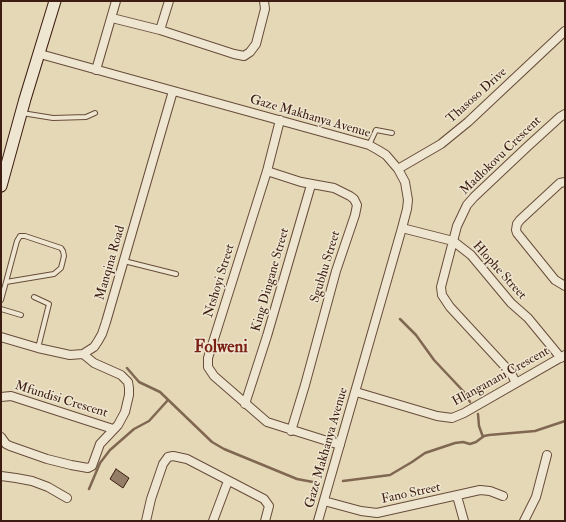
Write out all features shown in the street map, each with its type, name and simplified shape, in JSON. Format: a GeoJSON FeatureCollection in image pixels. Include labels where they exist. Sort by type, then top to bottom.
{"type":"FeatureCollection","features":[{"type":"Feature","properties":{"kind":"street"},"geometry":{"type":"LineString","coordinates":[[1,186],[55,1]]}},
{"type":"Feature","properties":{"kind":"street"},"geometry":{"type":"LineString","coordinates":[[96,70],[116,1]]}},
{"type":"Feature","properties":{"kind":"street"},"geometry":{"type":"LineString","coordinates":[[160,30],[169,1]]}},
{"type":"Feature","properties":{"kind":"street"},"geometry":{"type":"LineString","coordinates":[[112,18],[160,30],[244,56],[250,52],[256,44],[265,9],[264,1]]}},
{"type":"Feature","properties":{"kind":"street","name":"Thasoso Drive"},"geometry":{"type":"LineString","coordinates":[[398,169],[441,144],[468,122],[564,34]]}},
{"type":"Feature","properties":{"kind":"street","name":"Gaze Makhanya Avenue"},"geometry":{"type":"LineString","coordinates":[[40,54],[369,145],[386,155],[398,169],[405,182],[408,200],[402,228],[318,521]]}},
{"type":"Feature","properties":{"kind":"street","name":"Manqina Road"},"geometry":{"type":"LineString","coordinates":[[83,354],[94,347],[102,334],[173,91]]}},
{"type":"Feature","properties":{"kind":"street","name":"Madlokovu Crescent"},"geometry":{"type":"LineString","coordinates":[[516,383],[511,373],[450,307],[442,295],[441,287],[453,241],[462,215],[474,197],[560,116],[565,114]]}},
{"type":"Feature","properties":{"kind":"street","name":"Ntshoyi Street"},"geometry":{"type":"LineString","coordinates":[[280,120],[267,171],[208,362],[210,371],[214,376],[267,422],[340,445]]}},
{"type":"Feature","properties":{"kind":"street","name":"Sgubhu Street"},"geometry":{"type":"LineString","coordinates":[[267,171],[311,185],[334,188],[350,196],[356,203],[356,210],[336,271],[305,385],[291,430]]}},
{"type":"Feature","properties":{"kind":"street"},"geometry":{"type":"LineString","coordinates":[[565,182],[560,183],[520,220],[517,224],[516,230],[516,233],[555,280],[565,286]]}},
{"type":"Feature","properties":{"kind":"street","name":"King Dingane Street"},"geometry":{"type":"LineString","coordinates":[[245,404],[267,336],[311,185]]}},
{"type":"Feature","properties":{"kind":"street","name":"Hlophe Street"},"geometry":{"type":"LineString","coordinates":[[402,228],[453,241],[476,260],[511,303],[528,318],[563,356]]}},
{"type":"Feature","properties":{"kind":"street"},"geometry":{"type":"LineString","coordinates":[[1,337],[38,348],[70,355],[83,354]]}},
{"type":"Feature","properties":{"kind":"street","name":"Mfundisi Crescent"},"geometry":{"type":"LineString","coordinates":[[1,437],[6,444],[62,463],[88,468],[94,464],[96,452],[100,444],[122,418],[125,412],[129,395],[128,382],[121,375],[94,362],[83,354]]}},
{"type":"Feature","properties":{"kind":"street","name":"Hlanganani Crescent"},"geometry":{"type":"LineString","coordinates":[[356,392],[437,416],[452,418],[464,413],[563,356]]}},
{"type":"Feature","properties":{"kind":"street","name":"Mfundisi Crescent"},"geometry":{"type":"LineString","coordinates":[[1,397],[11,396],[113,429]]}},
{"type":"Feature","properties":{"kind":"street"},"geometry":{"type":"LineString","coordinates":[[524,521],[536,497],[547,455]]}},
{"type":"Feature","properties":{"kind":"street"},"geometry":{"type":"LineString","coordinates":[[146,521],[151,499],[163,464],[168,457],[174,456],[187,460],[256,494],[268,502],[269,506],[266,521]]}},
{"type":"Feature","properties":{"kind":"street"},"geometry":{"type":"LineString","coordinates":[[1,476],[32,481],[48,487],[67,498]]}},
{"type":"Feature","properties":{"kind":"street"},"geometry":{"type":"LineString","coordinates":[[213,521],[228,481]]}},
{"type":"Feature","properties":{"kind":"street","name":"Fano Street"},"geometry":{"type":"LineString","coordinates":[[324,501],[361,511],[377,513],[480,490],[486,490],[503,496]]}},
{"type":"Feature","properties":{"kind":"street"},"geometry":{"type":"LineString","coordinates":[[457,496],[464,521]]}},
{"type":"Feature","properties":{"kind":"lane"},"geometry":{"type":"LineString","coordinates":[[22,113],[53,118],[86,117],[95,113]]}},
{"type":"Feature","properties":{"kind":"lane"},"geometry":{"type":"LineString","coordinates":[[369,145],[376,130],[392,133]]}},
{"type":"Feature","properties":{"kind":"lane"},"geometry":{"type":"LineString","coordinates":[[1,300],[17,241],[22,236],[60,248],[63,251],[64,256],[59,271],[54,274],[6,282]]}},
{"type":"Feature","properties":{"kind":"lane"},"geometry":{"type":"LineString","coordinates":[[124,261],[176,274]]}},
{"type":"Feature","properties":{"kind":"lane"},"geometry":{"type":"LineString","coordinates":[[34,297],[49,304],[38,348]]}},
{"type":"Feature","properties":{"kind":"lane"},"geometry":{"type":"LineString","coordinates":[[1,309],[21,315]]}},
{"type":"Feature","properties":{"kind":"building"},"geometry":{"type":"Polygon","coordinates":[[[116,469],[129,478],[123,488],[110,479],[116,469]]]}},
{"type":"Feature","properties":{"kind":"waterway"},"geometry":{"type":"LineString","coordinates":[[400,319],[416,335],[434,360],[465,393],[470,402]]}},
{"type":"Feature","properties":{"kind":"waterway"},"geometry":{"type":"LineString","coordinates":[[127,368],[139,382],[160,392],[212,442],[224,449],[297,479],[313,482]]}},
{"type":"Feature","properties":{"kind":"waterway"},"geometry":{"type":"LineString","coordinates":[[89,489],[100,463],[110,450],[134,429],[149,421],[168,400]]}},
{"type":"Feature","properties":{"kind":"waterway"},"geometry":{"type":"LineString","coordinates":[[478,414],[479,426],[483,437]]}},
{"type":"Feature","properties":{"kind":"waterway"},"geometry":{"type":"LineString","coordinates":[[343,481],[390,475],[425,453],[455,443],[463,442],[470,444],[476,442],[484,436],[535,431],[565,421]]}},
{"type":"Feature","properties":{"kind":"district","name":"Folweni"},"geometry":{"type":"Point","coordinates":[221,348]}}]}
